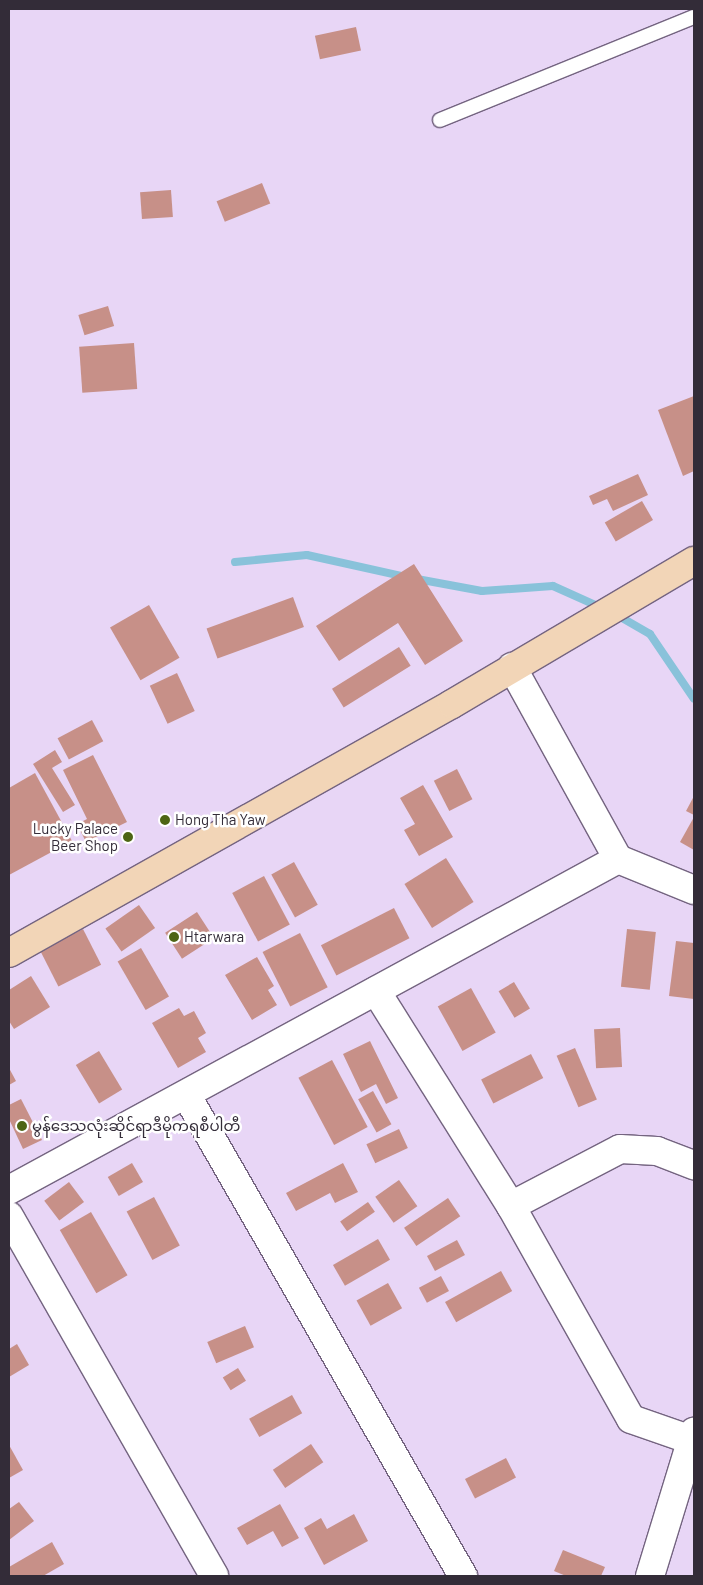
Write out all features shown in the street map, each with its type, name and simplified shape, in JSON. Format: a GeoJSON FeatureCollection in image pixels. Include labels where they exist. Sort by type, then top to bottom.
{"type":"FeatureCollection","features":[{"type":"Feature","properties":{"kind":"main road"},"geometry":{"type":"LineString","coordinates":[[9,953],[512,667],[694,561]]}},
{"type":"Feature","properties":{"kind":"street"},"geometry":{"type":"LineString","coordinates":[[512,667],[618,859],[694,890]]}},
{"type":"Feature","properties":{"kind":"street"},"geometry":{"type":"LineString","coordinates":[[9,1190],[187,1096],[618,859]]}},
{"type":"Feature","properties":{"kind":"street"},"geometry":{"type":"LineString","coordinates":[[376,991],[511,1206],[631,1419],[693,1438],[650,1576]]}},
{"type":"Feature","properties":{"kind":"street"},"geometry":{"type":"LineString","coordinates":[[187,1096],[463,1576]]}},
{"type":"Feature","properties":{"kind":"street"},"geometry":{"type":"LineString","coordinates":[[511,1206],[620,1149],[657,1151],[694,1165]]}},
{"type":"Feature","properties":{"kind":"street"},"geometry":{"type":"LineString","coordinates":[[9,1216],[214,1576]]}},
{"type":"Feature","properties":{"kind":"lane"},"geometry":{"type":"LineString","coordinates":[[440,120],[694,18]]}},
{"type":"Feature","properties":{"kind":"building"},"geometry":{"type":"Polygon","coordinates":[[[356,27],[361,50],[320,59],[315,36],[356,27]]]}},
{"type":"Feature","properties":{"kind":"building"},"geometry":{"type":"Polygon","coordinates":[[[262,183],[270,203],[225,222],[217,201],[262,183]]]}},
{"type":"Feature","properties":{"kind":"building"},"geometry":{"type":"Polygon","coordinates":[[[171,190],[173,217],[142,219],[140,192],[171,190]]]}},
{"type":"Feature","properties":{"kind":"building"},"geometry":{"type":"Polygon","coordinates":[[[108,306],[114,326],[84,335],[78,315],[108,306]]]}},
{"type":"Feature","properties":{"kind":"building"},"geometry":{"type":"Polygon","coordinates":[[[134,343],[137,389],[82,393],[79,347],[134,343]]]}},
{"type":"Feature","properties":{"kind":"building"},"geometry":{"type":"Polygon","coordinates":[[[694,396],[694,471],[683,476],[658,410],[694,396]]]}},
{"type":"Feature","properties":{"kind":"building"},"geometry":{"type":"Polygon","coordinates":[[[638,474],[648,495],[613,511],[607,499],[593,505],[589,496],[638,474]]]}},
{"type":"Feature","properties":{"kind":"building"},"geometry":{"type":"Polygon","coordinates":[[[642,501],[653,520],[616,542],[605,522],[642,501]]]}},
{"type":"Feature","properties":{"kind":"building"},"geometry":{"type":"Polygon","coordinates":[[[414,564],[463,641],[425,665],[398,623],[339,661],[316,626],[414,564]]]}},
{"type":"Feature","properties":{"kind":"building"},"geometry":{"type":"Polygon","coordinates":[[[293,597],[304,627],[217,659],[207,628],[293,597]]]}},
{"type":"Feature","properties":{"kind":"building"},"geometry":{"type":"Polygon","coordinates":[[[149,605],[180,658],[141,680],[110,628],[149,605]]]}},
{"type":"Feature","properties":{"kind":"building"},"geometry":{"type":"Polygon","coordinates":[[[399,647],[411,666],[344,708],[332,689],[399,647]]]}},
{"type":"Feature","properties":{"kind":"building"},"geometry":{"type":"Polygon","coordinates":[[[177,673],[195,711],[168,724],[150,686],[177,673]]]}},
{"type":"Feature","properties":{"kind":"building"},"geometry":{"type":"Polygon","coordinates":[[[92,720],[103,741],[69,760],[58,738],[92,720]]]}},
{"type":"Feature","properties":{"kind":"building"},"geometry":{"type":"Polygon","coordinates":[[[55,750],[62,762],[52,768],[75,805],[63,812],[33,764],[55,750]]]}},
{"type":"Feature","properties":{"kind":"building"},"geometry":{"type":"Polygon","coordinates":[[[93,755],[127,822],[86,842],[77,824],[87,819],[63,770],[93,755]]]}},
{"type":"Feature","properties":{"kind":"building"},"geometry":{"type":"Polygon","coordinates":[[[457,769],[472,799],[449,811],[434,781],[457,769]]]}},
{"type":"Feature","properties":{"kind":"building"},"geometry":{"type":"Polygon","coordinates":[[[35,773],[72,841],[9,875],[9,788],[35,773]]]}},
{"type":"Feature","properties":{"kind":"building"},"geometry":{"type":"Polygon","coordinates":[[[423,785],[453,837],[419,856],[404,830],[415,824],[400,798],[423,785]]]}},
{"type":"Feature","properties":{"kind":"building"},"geometry":{"type":"Polygon","coordinates":[[[694,796],[694,815],[686,811],[694,796]]]}},
{"type":"Feature","properties":{"kind":"building"},"geometry":{"type":"Polygon","coordinates":[[[694,817],[694,850],[680,842],[694,817]]]}},
{"type":"Feature","properties":{"kind":"building"},"geometry":{"type":"Polygon","coordinates":[[[446,858],[474,902],[432,928],[404,884],[446,858]]]}},
{"type":"Feature","properties":{"kind":"building"},"geometry":{"type":"Polygon","coordinates":[[[294,862],[318,905],[295,917],[271,875],[294,862]]]}},
{"type":"Feature","properties":{"kind":"building"},"geometry":{"type":"Polygon","coordinates":[[[264,876],[290,925],[258,941],[232,893],[264,876]]]}},
{"type":"Feature","properties":{"kind":"building"},"geometry":{"type":"Polygon","coordinates":[[[139,905],[155,928],[121,951],[105,929],[139,905]]]}},
{"type":"Feature","properties":{"kind":"building"},"geometry":{"type":"Polygon","coordinates":[[[394,908],[409,938],[336,976],[321,945],[394,908]]]}},
{"type":"Feature","properties":{"kind":"building"},"geometry":{"type":"Polygon","coordinates":[[[197,912],[214,938],[182,959],[165,933],[197,912]]]}},
{"type":"Feature","properties":{"kind":"building"},"geometry":{"type":"Polygon","coordinates":[[[83,929],[101,965],[58,986],[40,951],[83,929]]]}},
{"type":"Feature","properties":{"kind":"building"},"geometry":{"type":"Polygon","coordinates":[[[627,929],[656,932],[650,990],[621,987],[627,929]]]}},
{"type":"Feature","properties":{"kind":"building"},"geometry":{"type":"Polygon","coordinates":[[[300,933],[328,987],[290,1006],[263,952],[300,933]]]}},
{"type":"Feature","properties":{"kind":"building"},"geometry":{"type":"Polygon","coordinates":[[[676,941],[694,943],[694,999],[669,996],[676,941]]]}},
{"type":"Feature","properties":{"kind":"building"},"geometry":{"type":"Polygon","coordinates":[[[141,948],[169,996],[146,1010],[118,962],[141,948]]]}},
{"type":"Feature","properties":{"kind":"building"},"geometry":{"type":"Polygon","coordinates":[[[257,957],[274,986],[268,990],[277,1005],[252,1020],[225,975],[257,957]]]}},
{"type":"Feature","properties":{"kind":"building"},"geometry":{"type":"Polygon","coordinates":[[[31,976],[50,1007],[14,1029],[9,1021],[9,990],[31,976]]]}},
{"type":"Feature","properties":{"kind":"building"},"geometry":{"type":"Polygon","coordinates":[[[514,982],[530,1009],[515,1018],[499,991],[514,982]]]}},
{"type":"Feature","properties":{"kind":"building"},"geometry":{"type":"Polygon","coordinates":[[[471,988],[496,1033],[462,1051],[438,1006],[471,988]]]}},
{"type":"Feature","properties":{"kind":"building"},"geometry":{"type":"Polygon","coordinates":[[[179,1008],[184,1016],[194,1011],[206,1033],[198,1038],[206,1052],[178,1068],[152,1023],[179,1008]]]}},
{"type":"Feature","properties":{"kind":"building"},"geometry":{"type":"Polygon","coordinates":[[[620,1028],[622,1067],[596,1068],[594,1029],[620,1028]]]}},
{"type":"Feature","properties":{"kind":"building"},"geometry":{"type":"Polygon","coordinates":[[[370,1041],[398,1098],[386,1104],[376,1084],[361,1092],[343,1054],[370,1041]]]}},
{"type":"Feature","properties":{"kind":"building"},"geometry":{"type":"Polygon","coordinates":[[[575,1048],[597,1100],[578,1107],[557,1056],[575,1048]]]}},
{"type":"Feature","properties":{"kind":"building"},"geometry":{"type":"Polygon","coordinates":[[[99,1051],[122,1090],[99,1103],[76,1065],[99,1051]]]}},
{"type":"Feature","properties":{"kind":"building"},"geometry":{"type":"Polygon","coordinates":[[[531,1054],[543,1078],[493,1103],[481,1079],[531,1054]]]}},
{"type":"Feature","properties":{"kind":"building"},"geometry":{"type":"Polygon","coordinates":[[[332,1060],[368,1127],[334,1145],[298,1078],[332,1060]]]}},
{"type":"Feature","properties":{"kind":"building"},"geometry":{"type":"Polygon","coordinates":[[[9,1068],[16,1081],[9,1085],[9,1068]]]}},
{"type":"Feature","properties":{"kind":"building"},"geometry":{"type":"Polygon","coordinates":[[[373,1091],[391,1124],[377,1132],[358,1099],[373,1091]]]}},
{"type":"Feature","properties":{"kind":"building"},"geometry":{"type":"Polygon","coordinates":[[[21,1099],[42,1140],[23,1149],[9,1119],[9,1105],[21,1099]]]}},
{"type":"Feature","properties":{"kind":"building"},"geometry":{"type":"Polygon","coordinates":[[[399,1129],[408,1148],[375,1163],[366,1144],[399,1129]]]}},
{"type":"Feature","properties":{"kind":"building"},"geometry":{"type":"Polygon","coordinates":[[[132,1163],[143,1182],[119,1196],[108,1177],[132,1163]]]}},
{"type":"Feature","properties":{"kind":"building"},"geometry":{"type":"Polygon","coordinates":[[[343,1163],[358,1192],[335,1203],[330,1193],[296,1211],[286,1193],[343,1163]]]}},
{"type":"Feature","properties":{"kind":"building"},"geometry":{"type":"Polygon","coordinates":[[[399,1180],[417,1206],[394,1223],[375,1197],[399,1180]]]}},
{"type":"Feature","properties":{"kind":"building"},"geometry":{"type":"Polygon","coordinates":[[[69,1182],[84,1202],[59,1221],[44,1201],[69,1182]]]}},
{"type":"Feature","properties":{"kind":"building"},"geometry":{"type":"Polygon","coordinates":[[[154,1197],[180,1246],[152,1260],[127,1212],[154,1197]]]}},
{"type":"Feature","properties":{"kind":"building"},"geometry":{"type":"Polygon","coordinates":[[[448,1198],[460,1216],[416,1246],[404,1228],[448,1198]]]}},
{"type":"Feature","properties":{"kind":"building"},"geometry":{"type":"Polygon","coordinates":[[[368,1202],[375,1212],[347,1231],[340,1222],[368,1202]]]}},
{"type":"Feature","properties":{"kind":"building"},"geometry":{"type":"Polygon","coordinates":[[[91,1212],[128,1275],[96,1293],[60,1230],[91,1212]]]}},
{"type":"Feature","properties":{"kind":"building"},"geometry":{"type":"Polygon","coordinates":[[[378,1239],[390,1260],[345,1286],[333,1265],[378,1239]]]}},
{"type":"Feature","properties":{"kind":"building"},"geometry":{"type":"Polygon","coordinates":[[[457,1240],[465,1255],[435,1271],[427,1256],[457,1240]]]}},
{"type":"Feature","properties":{"kind":"building"},"geometry":{"type":"Polygon","coordinates":[[[501,1271],[512,1291],[456,1322],[445,1302],[501,1271]]]}},
{"type":"Feature","properties":{"kind":"building"},"geometry":{"type":"Polygon","coordinates":[[[441,1276],[449,1291],[427,1303],[419,1288],[441,1276]]]}},
{"type":"Feature","properties":{"kind":"building"},"geometry":{"type":"Polygon","coordinates":[[[388,1283],[402,1308],[371,1326],[357,1300],[388,1283]]]}},
{"type":"Feature","properties":{"kind":"building"},"geometry":{"type":"Polygon","coordinates":[[[245,1326],[254,1347],[216,1363],[207,1342],[245,1326]]]}},
{"type":"Feature","properties":{"kind":"building"},"geometry":{"type":"Polygon","coordinates":[[[17,1344],[29,1365],[9,1377],[9,1349],[17,1344]]]}},
{"type":"Feature","properties":{"kind":"building"},"geometry":{"type":"Polygon","coordinates":[[[238,1368],[246,1381],[231,1390],[223,1378],[238,1368]]]}},
{"type":"Feature","properties":{"kind":"building"},"geometry":{"type":"Polygon","coordinates":[[[292,1395],[302,1413],[259,1437],[249,1419],[292,1395]]]}},
{"type":"Feature","properties":{"kind":"building"},"geometry":{"type":"Polygon","coordinates":[[[311,1444],[323,1462],[285,1488],[273,1470],[311,1444]]]}},
{"type":"Feature","properties":{"kind":"building"},"geometry":{"type":"Polygon","coordinates":[[[9,1445],[23,1470],[9,1478],[9,1445]]]}},
{"type":"Feature","properties":{"kind":"building"},"geometry":{"type":"Polygon","coordinates":[[[506,1458],[516,1478],[475,1498],[465,1479],[506,1458]]]}},
{"type":"Feature","properties":{"kind":"building"},"geometry":{"type":"Polygon","coordinates":[[[19,1502],[34,1521],[9,1540],[9,1509],[19,1502]]]}},
{"type":"Feature","properties":{"kind":"building"},"geometry":{"type":"Polygon","coordinates":[[[280,1504],[299,1538],[282,1547],[273,1531],[247,1545],[237,1528],[280,1504]]]}},
{"type":"Feature","properties":{"kind":"building"},"geometry":{"type":"Polygon","coordinates":[[[354,1514],[368,1541],[324,1565],[304,1528],[321,1518],[327,1529],[354,1514]]]}},
{"type":"Feature","properties":{"kind":"building"},"geometry":{"type":"Polygon","coordinates":[[[52,1542],[64,1564],[43,1576],[9,1576],[9,1567],[52,1542]]]}},
{"type":"Feature","properties":{"kind":"building"},"geometry":{"type":"Polygon","coordinates":[[[563,1550],[605,1567],[601,1576],[566,1576],[554,1571],[563,1550]]]}},
{"type":"Feature","properties":{"kind":"waterway"},"geometry":{"type":"LineString","coordinates":[[235,562],[307,555],[406,577]]}},
{"type":"Feature","properties":{"kind":"waterway"},"geometry":{"type":"LineString","coordinates":[[417,579],[482,591],[553,586],[602,608]]}},
{"type":"Feature","properties":{"kind":"waterway"},"geometry":{"type":"LineString","coordinates":[[617,615],[650,634],[694,699]]}},
{"type":"Feature","properties":{"kind":"place","name":"Hong Tha Yaw"},"geometry":{"type":"Point","coordinates":[165,820]}},
{"type":"Feature","properties":{"kind":"place","name":"Lucky Palace Beer Shop"},"geometry":{"type":"Point","coordinates":[128,837]}},
{"type":"Feature","properties":{"kind":"place","name":"Htarwara"},"geometry":{"type":"Point","coordinates":[174,937]}},
{"type":"Feature","properties":{"kind":"place","name":"မွန်ဒေသလုံးဆိုင်ရာဒီမိုကရစီပါတီ"},"geometry":{"type":"Point","coordinates":[22,1126]}}]}
